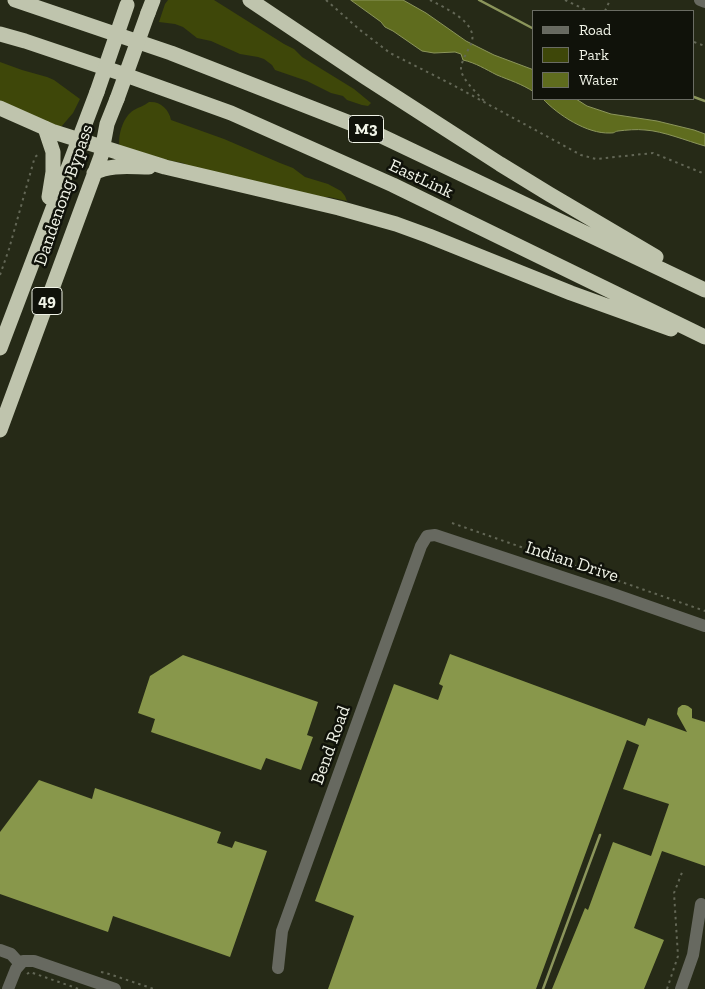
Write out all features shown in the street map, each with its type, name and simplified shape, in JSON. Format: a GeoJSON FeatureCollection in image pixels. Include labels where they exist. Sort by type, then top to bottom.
{"type":"FeatureCollection","features":[{"type":"Feature","properties":{"kind":"highway","name":"EastLink"},"geometry":{"type":"LineString","coordinates":[[15,0],[171,53],[373,132],[705,290]]}},
{"type":"Feature","properties":{"kind":"highway"},"geometry":{"type":"LineString","coordinates":[[250,0],[365,78],[500,164],[705,286]]}},
{"type":"Feature","properties":{"kind":"highway","name":"Dandenong Bypass"},"geometry":{"type":"LineString","coordinates":[[0,348],[128,3]]}},
{"type":"Feature","properties":{"kind":"highway","name":"Dandenong Bypass"},"geometry":{"type":"LineString","coordinates":[[0,430],[101,156],[107,124],[150,6]]}},
{"type":"Feature","properties":{"kind":"highway","name":"EastLink"},"geometry":{"type":"LineString","coordinates":[[0,34],[231,112],[393,185],[705,337]]}},
{"type":"Feature","properties":{"kind":"highway"},"geometry":{"type":"LineString","coordinates":[[0,108],[78,140],[165,167],[339,208],[396,224],[613,309],[705,341]]}},
{"type":"Feature","properties":{"kind":"highway"},"geometry":{"type":"LineString","coordinates":[[21,292],[52,181],[53,152],[45,128]]}},
{"type":"Feature","properties":{"kind":"highway"},"geometry":{"type":"LineString","coordinates":[[94,173],[111,167],[165,167]]}},
{"type":"Feature","properties":{"kind":"street"},"geometry":{"type":"LineString","coordinates":[[700,0],[705,2]]}},
{"type":"Feature","properties":{"kind":"street","name":"Indian Drive"},"geometry":{"type":"LineString","coordinates":[[427,536],[435,536],[454,542],[705,626]]}},
{"type":"Feature","properties":{"kind":"street","name":"Bend Road"},"geometry":{"type":"LineString","coordinates":[[278,968],[282,931],[418,556],[427,536]]}},
{"type":"Feature","properties":{"kind":"street"},"geometry":{"type":"LineString","coordinates":[[681,989],[693,955],[701,904]]}},
{"type":"Feature","properties":{"kind":"street"},"geometry":{"type":"LineString","coordinates":[[0,950],[11,954],[22,967]]}},
{"type":"Feature","properties":{"kind":"street"},"geometry":{"type":"LineString","coordinates":[[8,989],[16,969],[34,961],[115,989]]}},
{"type":"Feature","properties":{"kind":"path"},"geometry":{"type":"LineString","coordinates":[[326,0],[390,53],[581,155],[596,159],[653,153],[705,174]]}},
{"type":"Feature","properties":{"kind":"path"},"geometry":{"type":"LineString","coordinates":[[430,0],[465,22],[471,30],[472,42],[461,67],[462,72],[467,81],[488,104]]}},
{"type":"Feature","properties":{"kind":"path"},"geometry":{"type":"LineString","coordinates":[[566,0],[586,10]]}},
{"type":"Feature","properties":{"kind":"path"},"geometry":{"type":"LineString","coordinates":[[452,523],[705,611]]}},
{"type":"Feature","properties":{"kind":"path"},"geometry":{"type":"LineString","coordinates":[[667,989],[678,956],[674,893],[683,870]]}},
{"type":"Feature","properties":{"kind":"path"},"geometry":{"type":"LineString","coordinates":[[22,967],[30,972],[79,989]]}},
{"type":"Feature","properties":{"kind":"green space"},"geometry":{"type":"Polygon","coordinates":[[[168,0],[214,0],[294,49],[302,57],[354,89],[371,103],[368,106],[347,100],[343,96],[331,93],[307,81],[275,70],[264,59],[240,54],[211,41],[197,38],[183,27],[175,24],[159,22],[168,0]]]}},
{"type":"Feature","properties":{"kind":"green space"},"geometry":{"type":"Polygon","coordinates":[[[0,62],[54,80],[80,99],[73,113],[61,127],[56,127],[0,103],[0,62]]]}},
{"type":"Feature","properties":{"kind":"green space"},"geometry":{"type":"Polygon","coordinates":[[[149,102],[163,106],[171,120],[224,139],[293,168],[305,177],[328,184],[341,191],[347,201],[198,171],[183,163],[120,148],[120,133],[127,117],[134,110],[149,102]]]}},
{"type":"Feature","properties":{"kind":"water"},"geometry":{"type":"Polygon","coordinates":[[[351,0],[403,0],[426,13],[466,41],[494,55],[532,69],[532,91],[476,64],[463,60],[461,54],[455,52],[434,53],[422,51],[385,27],[351,0]]]}},
{"type":"Feature","properties":{"kind":"water"},"geometry":{"type":"Polygon","coordinates":[[[544,100],[578,100],[587,106],[611,114],[657,121],[694,130],[705,134],[705,146],[652,131],[632,130],[610,133],[592,130],[583,127],[557,111],[544,100]]]}},
{"type":"Feature","properties":{"kind":"building"},"geometry":{"type":"Polygon","coordinates":[[[450,654],[645,726],[648,718],[687,732],[677,714],[678,708],[682,705],[692,709],[692,718],[705,722],[705,866],[662,851],[634,928],[664,940],[644,989],[552,989],[585,908],[588,910],[613,842],[651,856],[669,804],[623,789],[639,745],[627,740],[536,989],[328,989],[354,916],[315,901],[394,684],[438,700],[443,686],[439,684],[450,654]]]}},
{"type":"Feature","properties":{"kind":"building"},"geometry":{"type":"Polygon","coordinates":[[[183,655],[318,702],[307,735],[313,737],[301,770],[266,758],[261,770],[151,732],[155,719],[138,713],[150,676],[183,655]]]}},
{"type":"Feature","properties":{"kind":"building"},"geometry":{"type":"Polygon","coordinates":[[[39,780],[92,799],[95,788],[221,832],[217,843],[232,848],[235,841],[267,851],[230,957],[113,916],[108,932],[0,894],[0,832],[39,780]]]}},
{"type":"Feature","properties":{"kind":"waterway"},"geometry":{"type":"LineString","coordinates":[[479,0],[532,28]]}},
{"type":"Feature","properties":{"kind":"waterway"},"geometry":{"type":"LineString","coordinates":[[695,97],[705,101]]}},
{"type":"Feature","properties":{"kind":"waterway"},"geometry":{"type":"LineString","coordinates":[[543,989],[600,835]]}}]}
